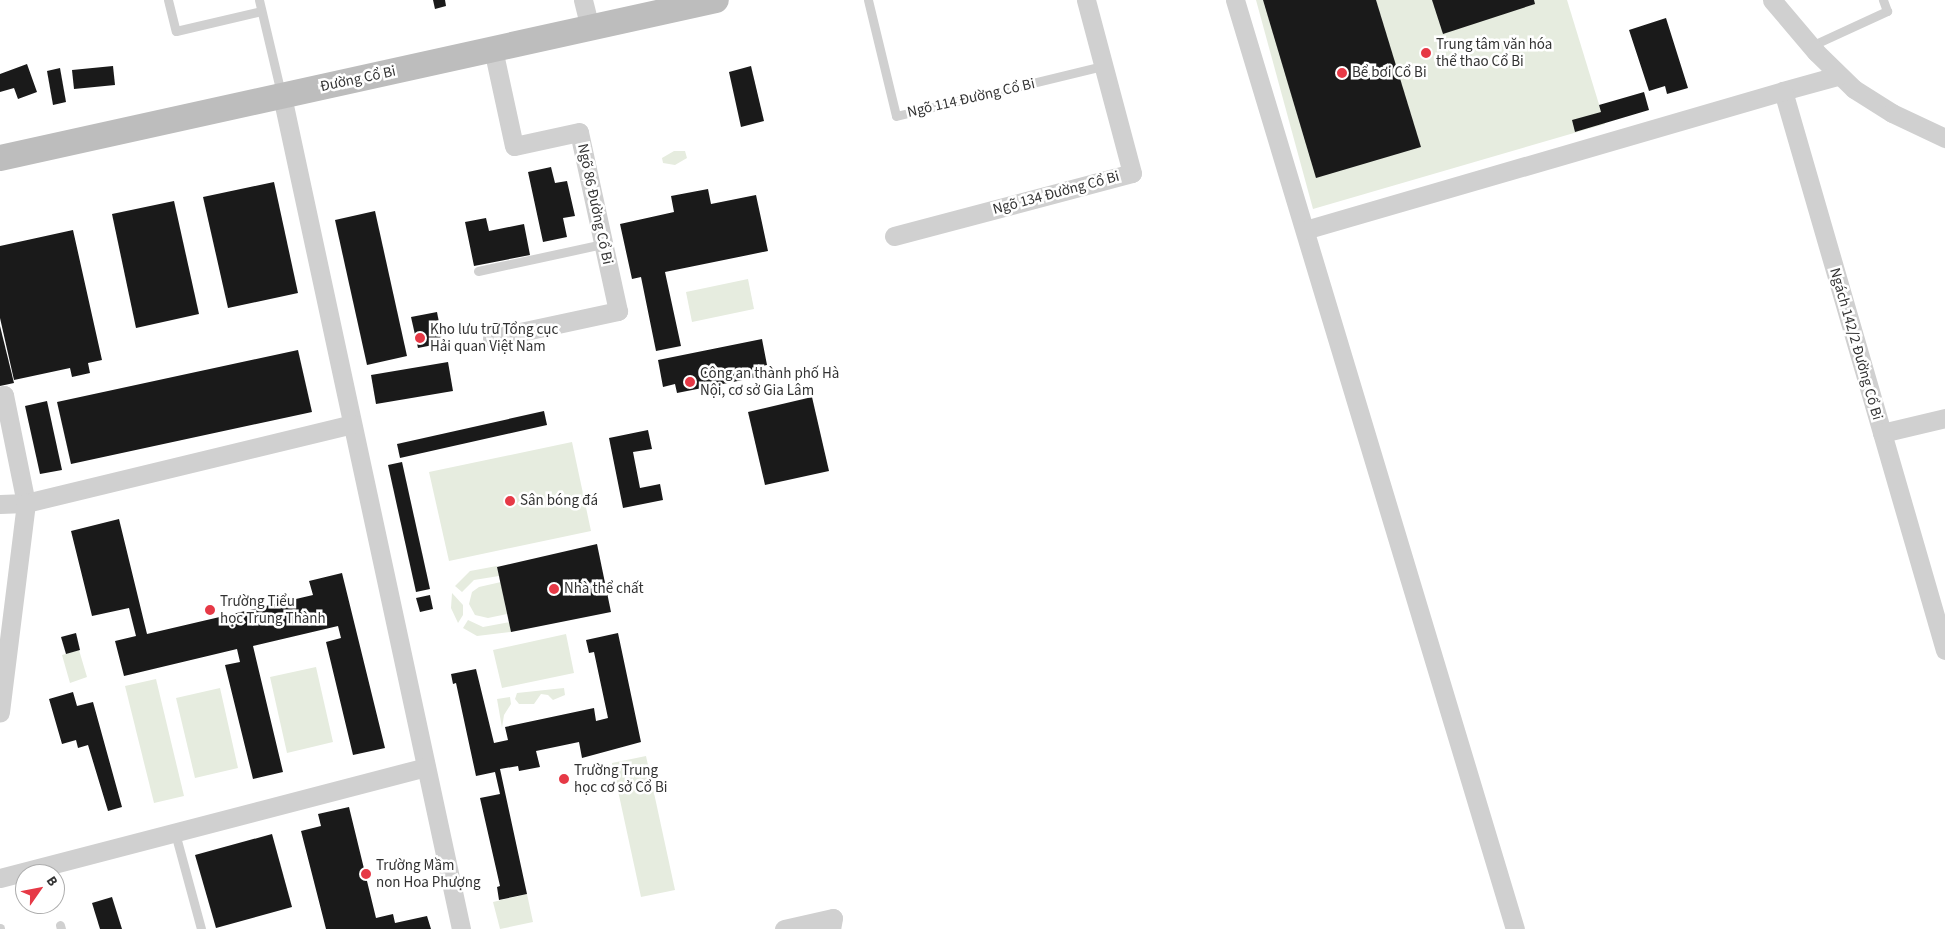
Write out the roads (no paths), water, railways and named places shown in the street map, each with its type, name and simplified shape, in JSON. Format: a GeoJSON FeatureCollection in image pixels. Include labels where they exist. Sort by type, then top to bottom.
{"type":"FeatureCollection","features":[{"type":"Feature","properties":{"kind":"main road","name":"Đường Cổ Bi"},"geometry":{"type":"LineString","coordinates":[[0,158],[716,0]]}},
{"type":"Feature","properties":{"kind":"street"},"geometry":{"type":"LineString","coordinates":[[584,0],[590,28]]}},
{"type":"Feature","properties":{"kind":"street","name":"Ngõ 134 Đường Cổ Bi"},"geometry":{"type":"LineString","coordinates":[[894,236],[1132,173],[1086,0]]}},
{"type":"Feature","properties":{"kind":"street"},"geometry":{"type":"LineString","coordinates":[[1235,0],[1515,929]]}},
{"type":"Feature","properties":{"kind":"street"},"geometry":{"type":"LineString","coordinates":[[1772,0],[1837,76],[1871,101],[1945,138]]}},
{"type":"Feature","properties":{"kind":"street","name":"Ngõ 86 Đường Cổ Bi"},"geometry":{"type":"LineString","coordinates":[[492,338],[618,311],[579,132],[514,146],[493,49]]}},
{"type":"Feature","properties":{"kind":"street"},"geometry":{"type":"LineString","coordinates":[[1304,230],[1837,76]]}},
{"type":"Feature","properties":{"kind":"street","name":"Ngách 142/2 Đường Cổ Bi"},"geometry":{"type":"LineString","coordinates":[[1783,91],[1943,640]]}},
{"type":"Feature","properties":{"kind":"street"},"geometry":{"type":"LineString","coordinates":[[282,96],[461,929]]}},
{"type":"Feature","properties":{"kind":"street"},"geometry":{"type":"LineString","coordinates":[[0,396],[4,395],[26,503],[0,712]]}},
{"type":"Feature","properties":{"kind":"street"},"geometry":{"type":"LineString","coordinates":[[1882,433],[1945,418]]}},
{"type":"Feature","properties":{"kind":"street"},"geometry":{"type":"LineString","coordinates":[[0,504],[26,503],[352,424]]}},
{"type":"Feature","properties":{"kind":"street"},"geometry":{"type":"LineString","coordinates":[[0,878],[426,767]]}},
{"type":"Feature","properties":{"kind":"street"},"geometry":{"type":"LineString","coordinates":[[784,929],[834,918],[830,929]]}},
{"type":"Feature","properties":{"kind":"lane"},"geometry":{"type":"LineString","coordinates":[[168,0],[176,31],[261,10]]}},
{"type":"Feature","properties":{"kind":"lane"},"geometry":{"type":"LineString","coordinates":[[258,0],[282,96]]}},
{"type":"Feature","properties":{"kind":"lane","name":"Ngõ 114 Đường Cổ Bi"},"geometry":{"type":"LineString","coordinates":[[868,0],[896,116],[1103,66]]}},
{"type":"Feature","properties":{"kind":"lane"},"geometry":{"type":"LineString","coordinates":[[1810,46],[1887,11],[1883,0]]}},
{"type":"Feature","properties":{"kind":"lane"},"geometry":{"type":"LineString","coordinates":[[478,270],[604,244]]}},
{"type":"Feature","properties":{"kind":"lane"},"geometry":{"type":"LineString","coordinates":[[175,833],[201,929]]}},
{"type":"Feature","properties":{"kind":"place","name":"Trung tâm văn hóa thể thao Cổ Bi"},"geometry":{"type":"Point","coordinates":[1426,53]}},
{"type":"Feature","properties":{"kind":"place","name":"Bể bơi Cổ Bi"},"geometry":{"type":"Point","coordinates":[1342,73]}},
{"type":"Feature","properties":{"kind":"place","name":"Kho lưu trữ Tổng cục Hải quan Việt Nam"},"geometry":{"type":"Point","coordinates":[420,338]}},
{"type":"Feature","properties":{"kind":"place","name":"Công an thành phố Hà Nội, cơ sở Gia Lâm"},"geometry":{"type":"Point","coordinates":[690,382]}},
{"type":"Feature","properties":{"kind":"place","name":"Sân bóng đá"},"geometry":{"type":"Point","coordinates":[510,501]}},
{"type":"Feature","properties":{"kind":"place","name":"Nhà thể chất"},"geometry":{"type":"Point","coordinates":[554,589]}},
{"type":"Feature","properties":{"kind":"place","name":"Trường Tiểu học Trung Thành"},"geometry":{"type":"Point","coordinates":[210,610]}},
{"type":"Feature","properties":{"kind":"place","name":"Trường Trung học cơ sở Cổ Bi"},"geometry":{"type":"Point","coordinates":[564,779]}},
{"type":"Feature","properties":{"kind":"place","name":"Trường Mầm non Hoa Phượng"},"geometry":{"type":"Point","coordinates":[366,874]}}]}
